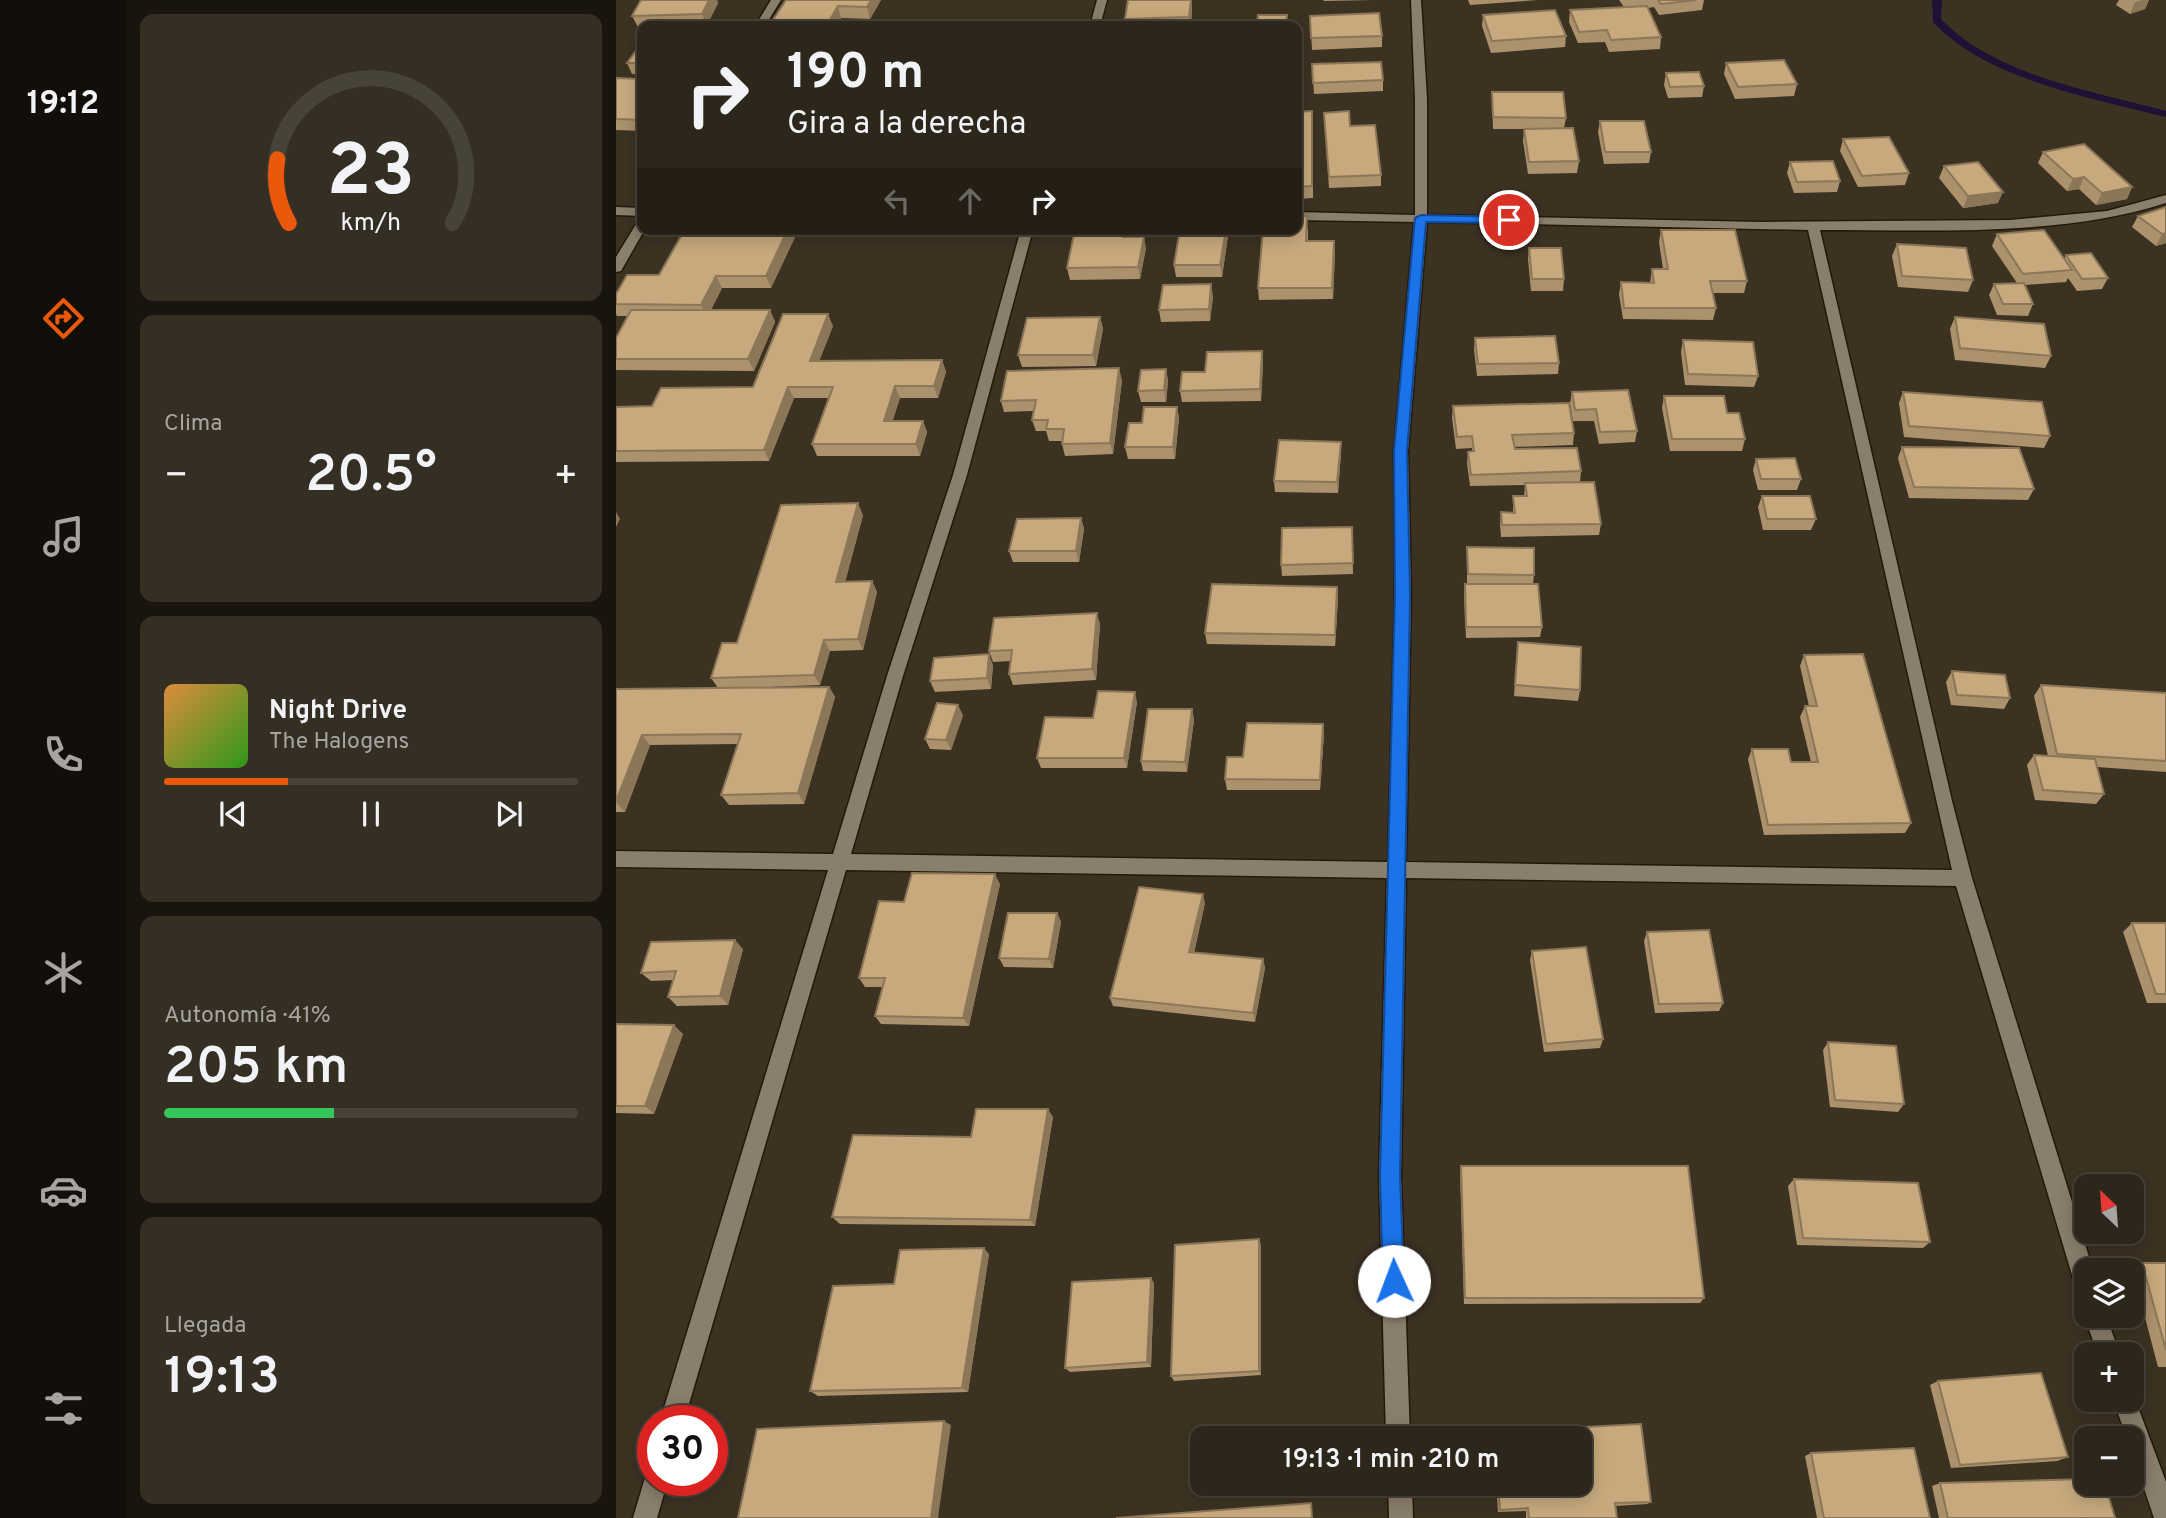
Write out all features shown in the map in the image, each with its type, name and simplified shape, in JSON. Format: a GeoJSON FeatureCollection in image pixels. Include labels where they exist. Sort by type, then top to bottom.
{"type":"FeatureCollection","features":[{"type":"Feature","properties":{"kind":"street"},"geometry":{"type":"LineString","coordinates":[[763,21],[776,0]]}},
{"type":"Feature","properties":{"kind":"street"},"geometry":{"type":"LineString","coordinates":[[1096,21],[1102,0]]}},
{"type":"Feature","properties":{"kind":"street"},"geometry":{"type":"LineString","coordinates":[[1398,1426],[1390,1176],[1403,595],[1401,451],[1421,218],[1421,99],[1416,0]]}},
{"type":"Feature","properties":{"kind":"street"},"geometry":{"type":"LineString","coordinates":[[1302,216],[1812,225],[1956,224],[2067,219],[2116,212],[2166,199]]}},
{"type":"Feature","properties":{"kind":"street"},"geometry":{"type":"LineString","coordinates":[[616,211],[637,212]]}},
{"type":"Feature","properties":{"kind":"street"},"geometry":{"type":"LineString","coordinates":[[1812,225],[1943,801],[1963,878],[2078,1258]]}},
{"type":"Feature","properties":{"kind":"street"},"geometry":{"type":"LineString","coordinates":[[616,268],[637,232]]}},
{"type":"Feature","properties":{"kind":"street"},"geometry":{"type":"LineString","coordinates":[[678,1405],[840,862],[960,474],[1025,235]]}},
{"type":"Feature","properties":{"kind":"street"},"geometry":{"type":"LineString","coordinates":[[616,859],[1963,878]]}},
{"type":"Feature","properties":{"kind":"street"},"geometry":{"type":"LineString","coordinates":[[2129,1412],[2166,1517]]}},
{"type":"Feature","properties":{"kind":"street"},"geometry":{"type":"LineString","coordinates":[[645,1518],[651,1496]]}},
{"type":"Feature","properties":{"kind":"street"},"geometry":{"type":"LineString","coordinates":[[1400,1496],[1401,1518]]}},
{"type":"Feature","properties":{"kind":"building"},"geometry":{"type":"Polygon","coordinates":[[[641,0],[709,0],[702,14],[632,16],[641,0]]]}},
{"type":"Feature","properties":{"kind":"building"},"geometry":{"type":"Polygon","coordinates":[[[786,0],[871,0],[867,7],[838,6],[829,21],[772,21],[786,0]]]}},
{"type":"Feature","properties":{"kind":"building"},"geometry":{"type":"Polygon","coordinates":[[[1128,0],[1191,0],[1189,17],[1125,19],[1128,0]]]}},
{"type":"Feature","properties":{"kind":"building"},"geometry":{"type":"Polygon","coordinates":[[[1658,0],[1696,0],[1661,4],[1658,0]]]}},
{"type":"Feature","properties":{"kind":"building"},"geometry":{"type":"Polygon","coordinates":[[[1647,6],[1661,37],[1611,40],[1607,30],[1579,32],[1570,10],[1647,6]]]}},
{"type":"Feature","properties":{"kind":"building"},"geometry":{"type":"Polygon","coordinates":[[[1555,10],[1566,36],[1492,41],[1483,15],[1555,10]]]}},
{"type":"Feature","properties":{"kind":"building"},"geometry":{"type":"Polygon","coordinates":[[[1379,13],[1382,36],[1311,38],[1310,16],[1379,13]]]}},
{"type":"Feature","properties":{"kind":"building"},"geometry":{"type":"Polygon","coordinates":[[[1258,15],[1287,15],[1286,21],[1257,21],[1258,15]]]}},
{"type":"Feature","properties":{"kind":"building"},"geometry":{"type":"Polygon","coordinates":[[[637,49],[637,63],[627,63],[637,49]]]}},
{"type":"Feature","properties":{"kind":"building"},"geometry":{"type":"Polygon","coordinates":[[[1784,60],[1797,84],[1738,87],[1726,63],[1784,60]]]}},
{"type":"Feature","properties":{"kind":"building"},"geometry":{"type":"Polygon","coordinates":[[[1381,62],[1383,80],[1313,83],[1312,64],[1381,62]]]}},
{"type":"Feature","properties":{"kind":"building"},"geometry":{"type":"Polygon","coordinates":[[[1699,72],[1704,86],[1670,87],[1666,73],[1699,72]]]}},
{"type":"Feature","properties":{"kind":"building"},"geometry":{"type":"Polygon","coordinates":[[[616,78],[637,79],[637,120],[616,119],[616,78]]]}},
{"type":"Feature","properties":{"kind":"building"},"geometry":{"type":"Polygon","coordinates":[[[1492,92],[1563,92],[1566,118],[1493,117],[1492,92]]]}},
{"type":"Feature","properties":{"kind":"building"},"geometry":{"type":"Polygon","coordinates":[[[1312,111],[1312,186],[1302,187],[1302,112],[1312,111]]]}},
{"type":"Feature","properties":{"kind":"building"},"geometry":{"type":"Polygon","coordinates":[[[1349,111],[1350,126],[1375,125],[1381,175],[1329,177],[1324,113],[1349,111]]]}},
{"type":"Feature","properties":{"kind":"building"},"geometry":{"type":"Polygon","coordinates":[[[1600,121],[1644,121],[1651,152],[1605,152],[1600,121]]]}},
{"type":"Feature","properties":{"kind":"building"},"geometry":{"type":"Polygon","coordinates":[[[1573,128],[1579,161],[1529,162],[1524,129],[1573,128]]]}},
{"type":"Feature","properties":{"kind":"building"},"geometry":{"type":"Polygon","coordinates":[[[1889,137],[1909,173],[1862,176],[1843,139],[1889,137]]]}},
{"type":"Feature","properties":{"kind":"building"},"geometry":{"type":"Polygon","coordinates":[[[2084,144],[2132,187],[2102,193],[2084,177],[2073,179],[2043,152],[2084,144]]]}},
{"type":"Feature","properties":{"kind":"building"},"geometry":{"type":"Polygon","coordinates":[[[1833,161],[1840,181],[1797,182],[1790,162],[1833,161]]]}},
{"type":"Feature","properties":{"kind":"building"},"geometry":{"type":"Polygon","coordinates":[[[1978,162],[2003,192],[1968,196],[1944,166],[1978,162]]]}},
{"type":"Feature","properties":{"kind":"building"},"geometry":{"type":"Polygon","coordinates":[[[2166,207],[2166,233],[2162,234],[2138,216],[2166,207]]]}},
{"type":"Feature","properties":{"kind":"building"},"geometry":{"type":"Polygon","coordinates":[[[1302,216],[1307,216],[1306,241],[1334,241],[1332,288],[1258,288],[1262,235],[1302,235],[1302,216]]]}},
{"type":"Feature","properties":{"kind":"building"},"geometry":{"type":"Polygon","coordinates":[[[1661,230],[1735,230],[1747,281],[1710,281],[1716,308],[1624,308],[1621,282],[1654,283],[1652,269],[1668,269],[1661,230]]]}},
{"type":"Feature","properties":{"kind":"building"},"geometry":{"type":"Polygon","coordinates":[[[2044,230],[2072,270],[2023,274],[1997,234],[2044,230]]]}},
{"type":"Feature","properties":{"kind":"building"},"geometry":{"type":"Polygon","coordinates":[[[682,235],[785,235],[766,276],[716,276],[701,305],[616,304],[616,294],[627,275],[659,275],[682,235]]]}},
{"type":"Feature","properties":{"kind":"building"},"geometry":{"type":"Polygon","coordinates":[[[1074,235],[1144,237],[1138,267],[1067,268],[1074,235]]]}},
{"type":"Feature","properties":{"kind":"building"},"geometry":{"type":"Polygon","coordinates":[[[1179,235],[1225,235],[1220,265],[1174,265],[1179,235]]]}},
{"type":"Feature","properties":{"kind":"building"},"geometry":{"type":"Polygon","coordinates":[[[1897,244],[1966,248],[1973,280],[1902,276],[1897,244]]]}},
{"type":"Feature","properties":{"kind":"building"},"geometry":{"type":"Polygon","coordinates":[[[1529,248],[1561,248],[1564,279],[1532,279],[1529,248]]]}},
{"type":"Feature","properties":{"kind":"building"},"geometry":{"type":"Polygon","coordinates":[[[2091,253],[2108,278],[2082,279],[2066,255],[2091,253]]]}},
{"type":"Feature","properties":{"kind":"building"},"geometry":{"type":"Polygon","coordinates":[[[2024,283],[2033,304],[2003,304],[1994,284],[2024,283]]]}},
{"type":"Feature","properties":{"kind":"building"},"geometry":{"type":"Polygon","coordinates":[[[1211,284],[1209,309],[1159,310],[1163,285],[1211,284]]]}},
{"type":"Feature","properties":{"kind":"building"},"geometry":{"type":"Polygon","coordinates":[[[631,310],[770,310],[748,359],[616,359],[616,338],[631,310]]]}},
{"type":"Feature","properties":{"kind":"building"},"geometry":{"type":"Polygon","coordinates":[[[783,314],[828,314],[810,361],[942,360],[934,386],[895,386],[884,421],[923,421],[916,444],[812,444],[833,387],[788,387],[764,450],[616,451],[616,407],[652,406],[661,388],[753,387],[783,314]]]}},
{"type":"Feature","properties":{"kind":"building"},"geometry":{"type":"Polygon","coordinates":[[[1100,317],[1093,355],[1018,355],[1027,318],[1100,317]]]}},
{"type":"Feature","properties":{"kind":"building"},"geometry":{"type":"Polygon","coordinates":[[[1955,317],[2044,324],[2051,356],[1960,348],[1955,317]]]}},
{"type":"Feature","properties":{"kind":"building"},"geometry":{"type":"Polygon","coordinates":[[[1555,336],[1559,363],[1478,364],[1475,338],[1555,336]]]}},
{"type":"Feature","properties":{"kind":"building"},"geometry":{"type":"Polygon","coordinates":[[[1683,340],[1753,342],[1758,376],[1688,374],[1683,340]]]}},
{"type":"Feature","properties":{"kind":"building"},"geometry":{"type":"Polygon","coordinates":[[[1262,351],[1260,389],[1180,391],[1182,372],[1205,372],[1207,352],[1262,351]]]}},
{"type":"Feature","properties":{"kind":"building"},"geometry":{"type":"Polygon","coordinates":[[[1119,368],[1110,443],[1062,444],[1064,429],[1046,429],[1048,420],[1032,420],[1036,400],[1001,401],[1007,371],[1119,368]]]}},
{"type":"Feature","properties":{"kind":"building"},"geometry":{"type":"Polygon","coordinates":[[[1166,369],[1164,390],[1138,391],[1141,370],[1166,369]]]}},
{"type":"Feature","properties":{"kind":"building"},"geometry":{"type":"Polygon","coordinates":[[[1628,390],[1637,431],[1600,432],[1596,409],[1575,410],[1572,392],[1628,390]]]}},
{"type":"Feature","properties":{"kind":"building"},"geometry":{"type":"Polygon","coordinates":[[[1903,392],[2042,402],[2050,436],[1909,426],[1903,392]]]}},
{"type":"Feature","properties":{"kind":"building"},"geometry":{"type":"Polygon","coordinates":[[[1664,396],[1724,396],[1727,413],[1739,413],[1745,439],[1672,439],[1664,396]]]}},
{"type":"Feature","properties":{"kind":"building"},"geometry":{"type":"Polygon","coordinates":[[[1569,403],[1574,433],[1512,435],[1515,449],[1577,448],[1581,471],[1471,475],[1468,452],[1474,451],[1472,436],[1457,437],[1453,406],[1569,403]]]}},
{"type":"Feature","properties":{"kind":"building"},"geometry":{"type":"Polygon","coordinates":[[[1144,407],[1177,407],[1173,447],[1125,447],[1129,423],[1142,423],[1144,407]]]}},
{"type":"Feature","properties":{"kind":"building"},"geometry":{"type":"Polygon","coordinates":[[[1279,440],[1341,442],[1337,482],[1274,481],[1279,440]]]}},
{"type":"Feature","properties":{"kind":"building"},"geometry":{"type":"Polygon","coordinates":[[[1902,447],[2019,448],[2034,489],[1914,487],[1902,447]]]}},
{"type":"Feature","properties":{"kind":"building"},"geometry":{"type":"Polygon","coordinates":[[[1795,458],[1801,479],[1761,479],[1756,459],[1795,458]]]}},
{"type":"Feature","properties":{"kind":"building"},"geometry":{"type":"Polygon","coordinates":[[[1594,482],[1601,524],[1502,525],[1501,512],[1515,513],[1513,496],[1527,496],[1525,483],[1594,482]]]}},
{"type":"Feature","properties":{"kind":"building"},"geometry":{"type":"Polygon","coordinates":[[[1762,496],[1810,496],[1816,519],[1767,519],[1762,496]]]}},
{"type":"Feature","properties":{"kind":"building"},"geometry":{"type":"Polygon","coordinates":[[[858,503],[836,582],[872,581],[858,639],[824,640],[814,675],[711,678],[722,643],[737,643],[781,505],[858,503]]]}},
{"type":"Feature","properties":{"kind":"building"},"geometry":{"type":"Polygon","coordinates":[[[1081,518],[1076,551],[1009,551],[1017,519],[1081,518]]]}},
{"type":"Feature","properties":{"kind":"building"},"geometry":{"type":"Polygon","coordinates":[[[1352,527],[1353,563],[1281,565],[1282,528],[1352,527]]]}},
{"type":"Feature","properties":{"kind":"building"},"geometry":{"type":"Polygon","coordinates":[[[1467,547],[1534,548],[1534,575],[1468,574],[1467,547]]]}},
{"type":"Feature","properties":{"kind":"building"},"geometry":{"type":"Polygon","coordinates":[[[1212,584],[1337,587],[1335,635],[1205,633],[1212,584]]]}},
{"type":"Feature","properties":{"kind":"building"},"geometry":{"type":"Polygon","coordinates":[[[1465,584],[1538,584],[1542,627],[1466,627],[1465,584]]]}},
{"type":"Feature","properties":{"kind":"building"},"geometry":{"type":"Polygon","coordinates":[[[1097,613],[1092,669],[1009,674],[1012,650],[989,651],[994,618],[1097,613]]]}},
{"type":"Feature","properties":{"kind":"building"},"geometry":{"type":"Polygon","coordinates":[[[1518,642],[1581,647],[1580,690],[1515,685],[1518,642]]]}},
{"type":"Feature","properties":{"kind":"building"},"geometry":{"type":"Polygon","coordinates":[[[989,654],[987,678],[930,681],[934,658],[989,654]]]}},
{"type":"Feature","properties":{"kind":"building"},"geometry":{"type":"Polygon","coordinates":[[[1863,654],[1911,823],[1768,825],[1752,749],[1788,749],[1791,762],[1818,762],[1805,706],[1817,706],[1804,655],[1863,654]]]}},
{"type":"Feature","properties":{"kind":"building"},"geometry":{"type":"Polygon","coordinates":[[[1952,671],[2005,675],[2010,698],[1957,695],[1952,671]]]}},
{"type":"Feature","properties":{"kind":"building"},"geometry":{"type":"Polygon","coordinates":[[[2041,685],[2166,693],[2166,761],[2057,754],[2041,685]]]}},
{"type":"Feature","properties":{"kind":"building"},"geometry":{"type":"Polygon","coordinates":[[[829,687],[798,793],[721,795],[741,734],[642,735],[616,801],[616,689],[829,687]]]}},
{"type":"Feature","properties":{"kind":"building"},"geometry":{"type":"Polygon","coordinates":[[[1098,691],[1135,692],[1124,758],[1037,758],[1045,717],[1093,718],[1098,691]]]}},
{"type":"Feature","properties":{"kind":"building"},"geometry":{"type":"Polygon","coordinates":[[[937,703],[958,705],[946,740],[925,739],[937,703]]]}},
{"type":"Feature","properties":{"kind":"building"},"geometry":{"type":"Polygon","coordinates":[[[1148,709],[1192,709],[1185,762],[1141,761],[1148,709]]]}},
{"type":"Feature","properties":{"kind":"building"},"geometry":{"type":"Polygon","coordinates":[[[1247,723],[1323,724],[1320,780],[1225,779],[1227,757],[1243,757],[1247,723]]]}},
{"type":"Feature","properties":{"kind":"building"},"geometry":{"type":"Polygon","coordinates":[[[2034,755],[2095,759],[2104,794],[2043,790],[2034,755]]]}},
{"type":"Feature","properties":{"kind":"building"},"geometry":{"type":"Polygon","coordinates":[[[912,873],[995,874],[963,1018],[875,1016],[885,978],[859,978],[879,901],[904,902],[912,873]]]}},
{"type":"Feature","properties":{"kind":"building"},"geometry":{"type":"Polygon","coordinates":[[[1139,887],[1203,894],[1189,952],[1263,959],[1253,1013],[1110,998],[1139,887]]]}},
{"type":"Feature","properties":{"kind":"building"},"geometry":{"type":"Polygon","coordinates":[[[1008,913],[1057,913],[1049,959],[999,958],[1008,913]]]}},
{"type":"Feature","properties":{"kind":"building"},"geometry":{"type":"Polygon","coordinates":[[[2132,923],[2166,923],[2166,994],[2156,994],[2132,923]]]}},
{"type":"Feature","properties":{"kind":"building"},"geometry":{"type":"Polygon","coordinates":[[[1709,930],[1723,1003],[1659,1004],[1647,932],[1709,930]]]}},
{"type":"Feature","properties":{"kind":"building"},"geometry":{"type":"Polygon","coordinates":[[[735,940],[720,996],[668,997],[676,971],[641,973],[651,942],[735,940]]]}},
{"type":"Feature","properties":{"kind":"building"},"geometry":{"type":"Polygon","coordinates":[[[1586,947],[1603,1039],[1546,1044],[1532,951],[1586,947]]]}},
{"type":"Feature","properties":{"kind":"building"},"geometry":{"type":"Polygon","coordinates":[[[616,1024],[674,1025],[645,1106],[616,1106],[616,1024]]]}},
{"type":"Feature","properties":{"kind":"building"},"geometry":{"type":"Polygon","coordinates":[[[1828,1042],[1896,1046],[1904,1104],[1835,1100],[1828,1042]]]}},
{"type":"Feature","properties":{"kind":"building"},"geometry":{"type":"Polygon","coordinates":[[[976,1109],[1048,1109],[1030,1220],[832,1217],[853,1135],[971,1137],[976,1109]]]}},
{"type":"Feature","properties":{"kind":"building"},"geometry":{"type":"Polygon","coordinates":[[[1461,1166],[1688,1166],[1704,1298],[1465,1298],[1461,1166]]]}},
{"type":"Feature","properties":{"kind":"building"},"geometry":{"type":"Polygon","coordinates":[[[1794,1179],[1918,1183],[1930,1242],[1803,1238],[1794,1179]]]}},
{"type":"Feature","properties":{"kind":"building"},"geometry":{"type":"Polygon","coordinates":[[[1259,1239],[1259,1371],[1171,1376],[1175,1245],[1259,1239]]]}},
{"type":"Feature","properties":{"kind":"building"},"geometry":{"type":"Polygon","coordinates":[[[984,1248],[962,1388],[810,1391],[833,1286],[894,1284],[900,1250],[984,1248]]]}},
{"type":"Feature","properties":{"kind":"building"},"geometry":{"type":"Polygon","coordinates":[[[2144,1263],[2166,1263],[2166,1350],[2144,1270],[2144,1263]]]}},
{"type":"Feature","properties":{"kind":"building"},"geometry":{"type":"Polygon","coordinates":[[[1151,1278],[1147,1362],[1065,1368],[1072,1282],[1151,1278]]]}},
{"type":"Feature","properties":{"kind":"building"},"geometry":{"type":"Polygon","coordinates":[[[2041,1373],[2068,1457],[1960,1465],[1938,1381],[2041,1373]]]}},
{"type":"Feature","properties":{"kind":"building"},"geometry":{"type":"Polygon","coordinates":[[[944,1421],[931,1518],[738,1518],[757,1429],[944,1421]]]}},
{"type":"Feature","properties":{"kind":"building"},"geometry":{"type":"Polygon","coordinates":[[[1641,1424],[1651,1502],[1615,1503],[1617,1518],[1529,1518],[1528,1508],[1500,1510],[1499,1496],[1592,1496],[1592,1427],[1641,1424]]]}},
{"type":"Feature","properties":{"kind":"building"},"geometry":{"type":"Polygon","coordinates":[[[1914,1448],[1930,1518],[1824,1518],[1811,1453],[1914,1448]]]}},
{"type":"Feature","properties":{"kind":"building"},"geometry":{"type":"Polygon","coordinates":[[[2074,1479],[2074,1496],[2109,1496],[2115,1518],[1948,1518],[1940,1483],[2074,1479]]]}},
{"type":"Feature","properties":{"kind":"building"},"geometry":{"type":"Polygon","coordinates":[[[1311,1503],[1312,1518],[1116,1518],[1311,1503]]]}},
{"type":"Feature","properties":{"kind":"waterway"},"geometry":{"type":"LineString","coordinates":[[1937,0],[1936,20],[1952,37],[1977,53],[2041,79],[2166,114]]}},
{"type":"Feature","properties":{"kind":"route"},"geometry":{"type":"LineString","coordinates":[[1394,1281],[1390,1176],[1403,595],[1401,451],[1421,218],[1509,220]]}}]}
